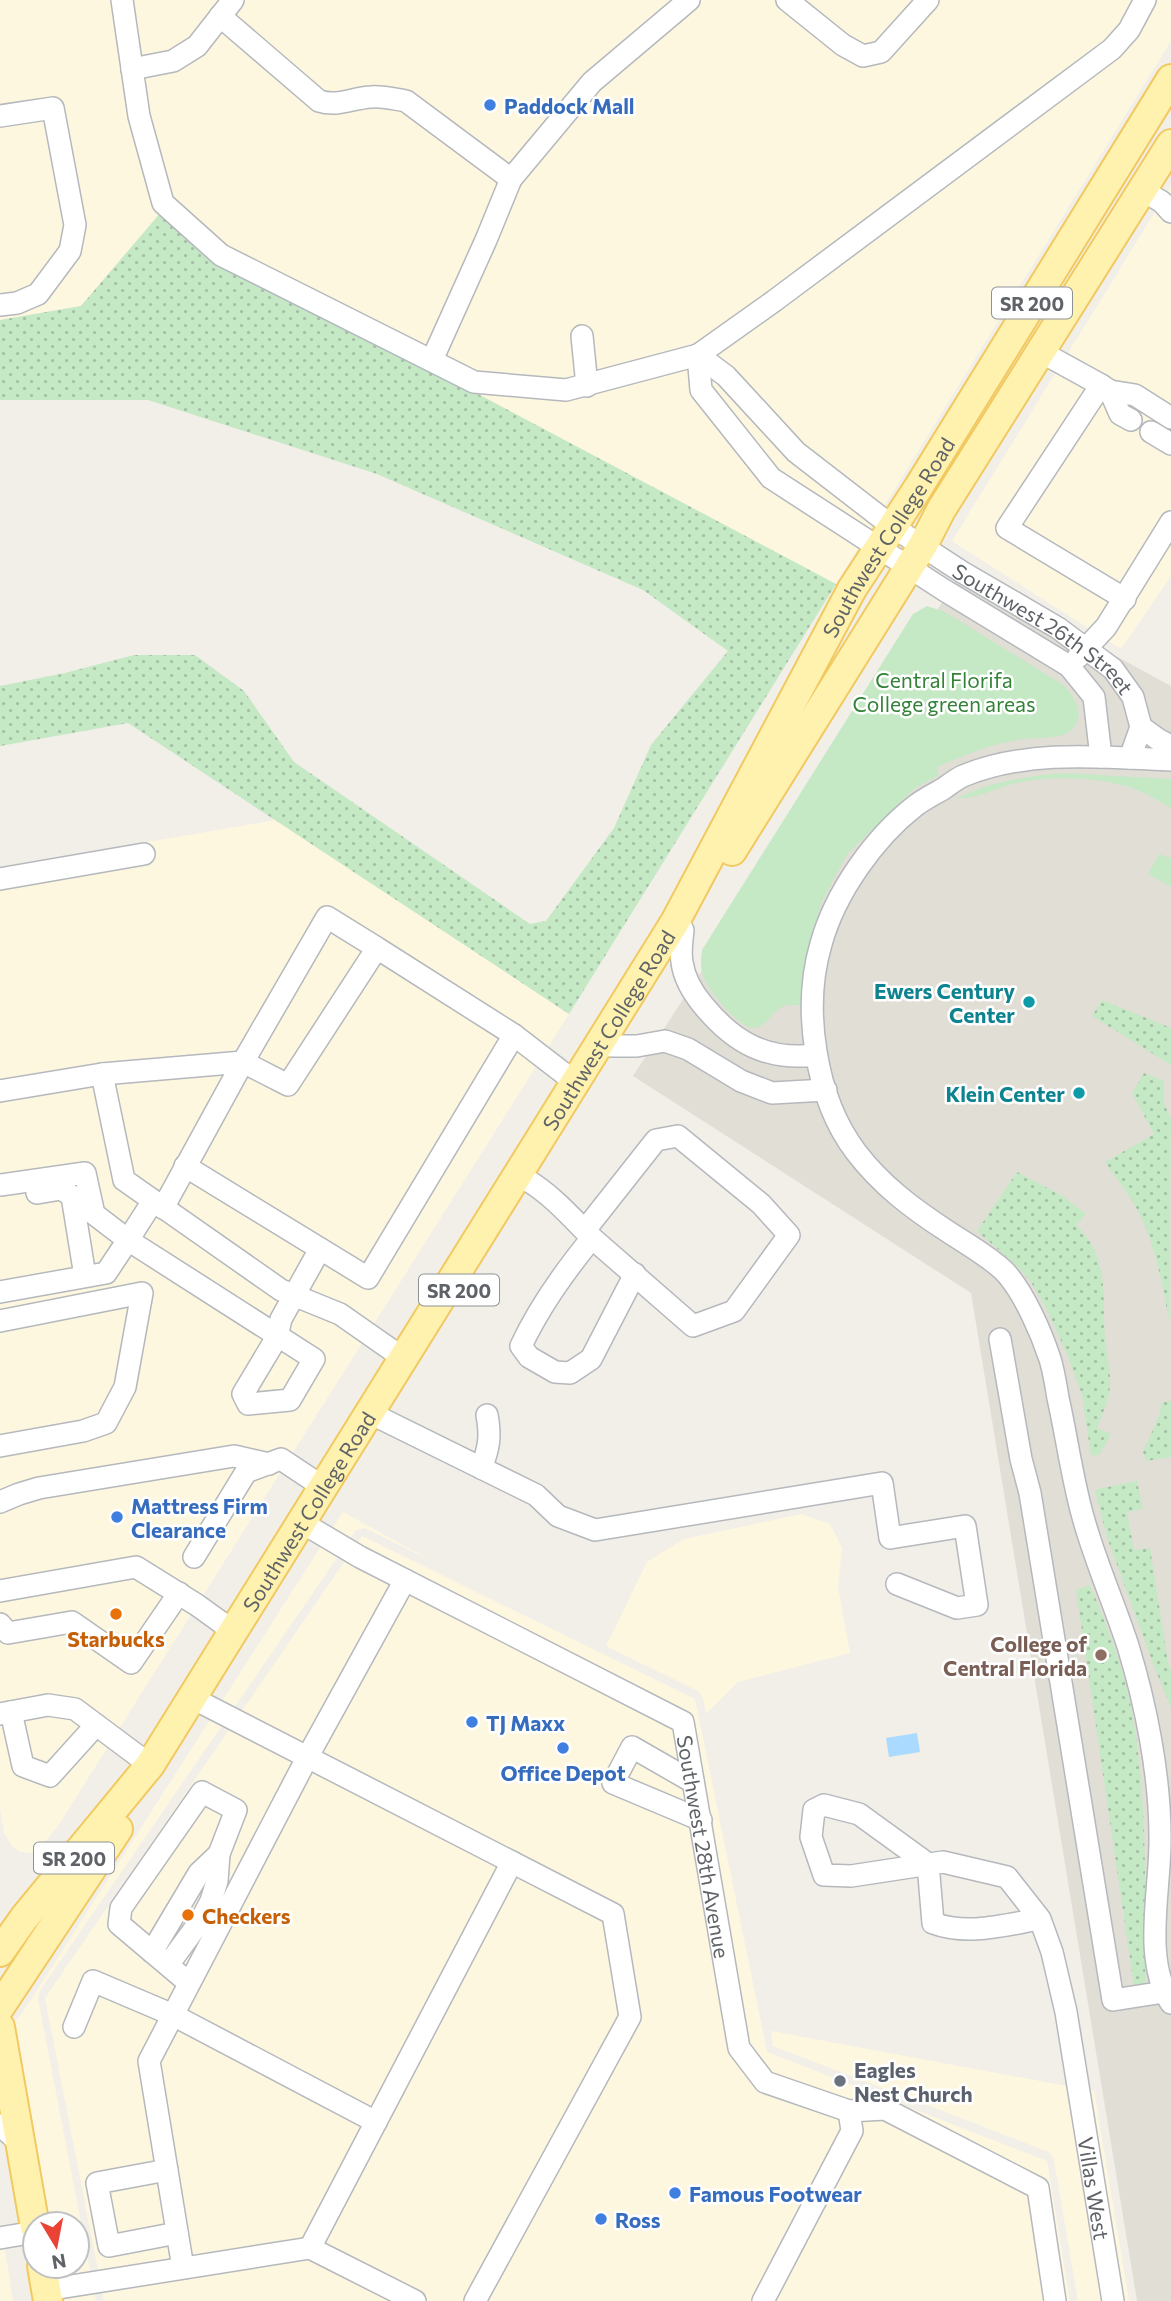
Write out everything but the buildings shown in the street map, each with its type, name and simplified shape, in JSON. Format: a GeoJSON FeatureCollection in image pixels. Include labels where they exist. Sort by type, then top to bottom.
{"type":"FeatureCollection","features":[{"type":"Feature","properties":{"kind":"main road","name":"Southwest College Road"},"geometry":{"type":"LineString","coordinates":[[0,1952],[24,1918],[150,1765],[675,922],[852,589],[1171,79]]}},
{"type":"Feature","properties":{"kind":"main road","name":"Southwest College Road"},"geometry":{"type":"LineString","coordinates":[[0,2007],[202,1703],[1171,144]]}},
{"type":"Feature","properties":{"kind":"main road"},"geometry":{"type":"LineString","coordinates":[[0,2026],[32,2210]]}},
{"type":"Feature","properties":{"kind":"street"},"geometry":{"type":"LineString","coordinates":[[122,0],[139,116],[163,203],[221,255],[474,382],[566,390],[698,355],[1112,49],[1129,30],[1144,0]]}},
{"type":"Feature","properties":{"kind":"street"},"geometry":{"type":"LineString","coordinates":[[432,360],[511,179],[592,82],[689,0]]}},
{"type":"Feature","properties":{"kind":"street"},"geometry":{"type":"LineString","coordinates":[[787,0],[843,45],[863,57],[881,52],[928,0]]}},
{"type":"Feature","properties":{"kind":"street"},"geometry":{"type":"LineString","coordinates":[[132,69],[173,61],[197,46],[226,8],[319,101],[332,105],[370,97],[406,101],[511,179]]}},
{"type":"Feature","properties":{"kind":"street"},"geometry":{"type":"LineString","coordinates":[[0,116],[53,107],[75,225],[70,251],[38,294],[17,303],[0,305]]}},
{"type":"Feature","properties":{"kind":"street"},"geometry":{"type":"LineString","coordinates":[[1142,190],[1162,202],[1171,212]]}},
{"type":"Feature","properties":{"kind":"street"},"geometry":{"type":"LineString","coordinates":[[582,337],[587,386]]}},
{"type":"Feature","properties":{"kind":"street"},"geometry":{"type":"LineString","coordinates":[[1041,352],[1105,388],[1135,395],[1171,418]]}},
{"type":"Feature","properties":{"kind":"street"},"geometry":{"type":"LineString","coordinates":[[698,355],[701,390],[771,478],[832,517],[886,537]]}},
{"type":"Feature","properties":{"kind":"street"},"geometry":{"type":"LineString","coordinates":[[698,355],[726,376],[796,452],[886,537],[916,556]]}},
{"type":"Feature","properties":{"kind":"street"},"geometry":{"type":"LineString","coordinates":[[1105,388],[1120,414],[1131,420]]}},
{"type":"Feature","properties":{"kind":"street"},"geometry":{"type":"LineString","coordinates":[[1105,388],[1007,528],[1125,599]]}},
{"type":"Feature","properties":{"kind":"street"},"geometry":{"type":"LineString","coordinates":[[1151,432],[1171,444]]}},
{"type":"Feature","properties":{"kind":"street"},"geometry":{"type":"LineString","coordinates":[[1069,666],[1107,627],[1171,523]]}},
{"type":"Feature","properties":{"kind":"street","name":"Southwest 26th Street"},"geometry":{"type":"LineString","coordinates":[[916,556],[962,572],[1058,628],[1114,669],[1133,696],[1141,727]]}},
{"type":"Feature","properties":{"kind":"street","name":"Southwest 26th Street"},"geometry":{"type":"LineString","coordinates":[[916,556],[1069,666],[1094,697],[1101,757]]}},
{"type":"Feature","properties":{"kind":"street"},"geometry":{"type":"LineString","coordinates":[[1130,758],[1141,727],[1171,746]]}},
{"type":"Feature","properties":{"kind":"street"},"geometry":{"type":"LineString","coordinates":[[1000,1339],[1021,1459],[1030,1493],[1113,2000],[1166,1987],[1154,1947],[1159,1811],[1150,1741],[1137,1677],[1082,1514],[1050,1359],[1024,1299],[1004,1271],[922,1215],[888,1188],[854,1149],[826,1090],[816,1055],[812,1001],[821,942],[844,891],[881,838],[916,805],[962,777],[1002,765],[1043,758],[1171,760]]}},
{"type":"Feature","properties":{"kind":"street"},"geometry":{"type":"LineString","coordinates":[[0,879],[144,854]]}},
{"type":"Feature","properties":{"kind":"street"},"geometry":{"type":"LineString","coordinates":[[0,1292],[106,1273],[128,1240],[186,1167],[327,917],[514,1035],[575,1082]]}},
{"type":"Feature","properties":{"kind":"street"},"geometry":{"type":"LineString","coordinates":[[683,930],[681,961],[689,984],[692,992],[716,1021],[744,1043],[774,1054],[794,1058],[816,1055]]}},
{"type":"Feature","properties":{"kind":"street"},"geometry":{"type":"LineString","coordinates":[[0,1091],[102,1074],[243,1062],[288,1085],[377,948]]}},
{"type":"Feature","properties":{"kind":"street"},"geometry":{"type":"LineString","coordinates":[[186,1167],[368,1278],[514,1035]]}},
{"type":"Feature","properties":{"kind":"street"},"geometry":{"type":"LineString","coordinates":[[611,1046],[637,1046],[665,1041],[688,1049],[741,1081],[772,1093],[826,1090]]}},
{"type":"Feature","properties":{"kind":"street"},"geometry":{"type":"LineString","coordinates":[[102,1074],[124,1180],[281,1290],[340,1314],[403,1358]]}},
{"type":"Feature","properties":{"kind":"street"},"geometry":{"type":"LineString","coordinates":[[527,1180],[545,1191],[589,1234],[635,1274],[693,1326],[734,1311],[789,1235],[761,1204],[678,1136],[656,1140],[589,1234],[531,1325],[522,1346],[529,1357],[555,1372],[570,1373],[591,1359],[635,1274]]}},
{"type":"Feature","properties":{"kind":"street"},"geometry":{"type":"LineString","coordinates":[[0,1185],[85,1173],[94,1214],[128,1240],[277,1337],[281,1319],[320,1249]]}},
{"type":"Feature","properties":{"kind":"street"},"geometry":{"type":"LineString","coordinates":[[0,1200],[61,1189],[72,1196],[85,1276]]}},
{"type":"Feature","properties":{"kind":"street"},"geometry":{"type":"LineString","coordinates":[[0,1321],[142,1293],[125,1387],[106,1423],[83,1432],[0,1446]]}},
{"type":"Feature","properties":{"kind":"street"},"geometry":{"type":"LineString","coordinates":[[481,1468],[489,1449],[491,1431],[487,1415]]}},
{"type":"Feature","properties":{"kind":"street"},"geometry":{"type":"LineString","coordinates":[[380,1418],[536,1495],[558,1516],[595,1530],[882,1483],[890,1538],[965,1526],[977,1605],[957,1608],[897,1584]]}},
{"type":"Feature","properties":{"kind":"street"},"geometry":{"type":"LineString","coordinates":[[0,1502],[39,1489],[234,1456],[269,1464]]}},
{"type":"Feature","properties":{"kind":"street"},"geometry":{"type":"LineString","coordinates":[[194,1557],[246,1472],[281,1459],[323,1487]]}},
{"type":"Feature","properties":{"kind":"street","name":"Southwest 28th Avenue"},"geometry":{"type":"LineString","coordinates":[[311,1528],[360,1557],[683,1722],[739,2048],[765,2082],[849,2111]]}},
{"type":"Feature","properties":{"kind":"street"},"geometry":{"type":"LineString","coordinates":[[0,1591],[136,1567],[233,1631]]}},
{"type":"Feature","properties":{"kind":"street"},"geometry":{"type":"LineString","coordinates":[[183,2268],[149,2061],[308,1756],[405,1580]]}},
{"type":"Feature","properties":{"kind":"street"},"geometry":{"type":"LineString","coordinates":[[0,1624],[8,1633],[72,1622],[131,1663],[178,1593]]}},
{"type":"Feature","properties":{"kind":"street"},"geometry":{"type":"LineString","coordinates":[[202,1703],[613,1914],[630,2017],[475,2301]]}},
{"type":"Feature","properties":{"kind":"street"},"geometry":{"type":"LineString","coordinates":[[96,1724],[50,1776],[23,1766],[5,1713],[48,1705],[75,1709],[96,1724],[150,1765]]}},
{"type":"Feature","properties":{"kind":"street"},"geometry":{"type":"LineString","coordinates":[[693,1782],[632,1747],[613,1783],[701,1820]]}},
{"type":"Feature","properties":{"kind":"street"},"geometry":{"type":"LineString","coordinates":[[160,1958],[201,1920],[211,1900],[217,1881],[219,1854],[236,1810],[202,1791],[121,1908],[119,1924],[189,1983]]}},
{"type":"Feature","properties":{"kind":"street","name":"Villas West"},"geometry":{"type":"LineString","coordinates":[[928,1864],[859,1814],[824,1805],[814,1810],[811,1837],[824,1875],[851,1876],[943,1862],[1007,1877],[1040,1919],[1052,1952],[1066,2012],[1113,2301]]}},
{"type":"Feature","properties":{"kind":"street"},"geometry":{"type":"LineString","coordinates":[[310,2248],[512,1862]]}},
{"type":"Feature","properties":{"kind":"street"},"geometry":{"type":"LineString","coordinates":[[928,1864],[933,1923],[952,1930],[979,1929],[1040,1919]]}},
{"type":"Feature","properties":{"kind":"street"},"geometry":{"type":"LineString","coordinates":[[74,2027],[93,1982],[173,2015],[376,2122]]}},
{"type":"Feature","properties":{"kind":"street"},"geometry":{"type":"LineString","coordinates":[[764,2301],[852,2131],[849,2111],[885,2109],[1038,2188],[1055,2301]]}},
{"type":"Feature","properties":{"kind":"street"},"geometry":{"type":"LineString","coordinates":[[0,2125],[21,2144]]}},
{"type":"Feature","properties":{"kind":"street"},"geometry":{"type":"LineString","coordinates":[[167,2170],[97,2183],[109,2246],[177,2233]]}},
{"type":"Feature","properties":{"kind":"street"},"geometry":{"type":"LineString","coordinates":[[0,2238],[21,2233]]}},
{"type":"Feature","properties":{"kind":"street"},"geometry":{"type":"LineString","coordinates":[[45,2286],[310,2248],[415,2301]]}},
{"type":"Feature","properties":{"kind":"shaded area"},"geometry":{"type":"Polygon","coordinates":[[[0,0],[1171,0],[1171,41],[836,584],[242,269],[162,211],[81,306],[0,320],[0,0]]]}},
{"type":"Feature","properties":{"kind":"shaded area"},"geometry":{"type":"Polygon","coordinates":[[[1171,186],[1171,576],[1121,649],[952,541],[1171,186]]]}},
{"type":"Feature","properties":{"kind":"shaded area","name":"College of Central Florida"},"geometry":{"type":"Polygon","coordinates":[[[962,572],[1171,686],[1171,2301],[1137,2301],[971,1293],[633,1076],[962,572]]]}},
{"type":"Feature","properties":{"kind":"shaded area"},"geometry":{"type":"Polygon","coordinates":[[[276,820],[569,1014],[58,1826],[40,1848],[31,1853],[20,1852],[12,1846],[4,1833],[0,1808],[0,867],[276,820]]]}},
{"type":"Feature","properties":{"kind":"shaded area"},"geometry":{"type":"Polygon","coordinates":[[[343,1512],[432,1561],[365,1528],[356,1530],[39,1992],[38,1999],[79,2210],[42,2210],[10,2028],[25,2009],[343,1512]]]}},
{"type":"Feature","properties":{"kind":"shaded area"},"geometry":{"type":"Polygon","coordinates":[[[802,1514],[830,1524],[842,1548],[838,1587],[850,1653],[738,1682],[706,1714],[703,1698],[698,1691],[606,1646],[647,1562],[684,1539],[802,1514]]]}},
{"type":"Feature","properties":{"kind":"shaded area"},"geometry":{"type":"Polygon","coordinates":[[[362,1536],[695,1699],[767,2052],[1047,2161],[1070,2301],[104,2301],[91,2234],[91,2210],[86,2210],[45,1998],[362,1536]]]}},
{"type":"Feature","properties":{"kind":"shaded area"},"geometry":{"type":"Polygon","coordinates":[[[771,2031],[1094,2091],[1129,2301],[1078,2301],[1054,2160],[1049,2152],[773,2046],[771,2031]]]}},
{"type":"Feature","properties":{"kind":"shaded area"},"geometry":{"type":"Polygon","coordinates":[[[0,2221],[3,2237],[13,2301],[0,2301],[0,2221]]]}},
{"type":"Feature","properties":{"kind":"shaded area"},"geometry":{"type":"Polygon","coordinates":[[[91,2275],[96,2301],[57,2301],[53,2280],[91,2280],[91,2275]]]}},
{"type":"Feature","properties":{"kind":"green space"},"geometry":{"type":"Polygon","coordinates":[[[162,211],[242,269],[836,584],[569,1014],[128,723],[0,746],[0,686],[134,655],[195,655],[244,691],[294,762],[530,924],[546,921],[614,828],[651,745],[728,651],[643,590],[377,474],[148,400],[0,400],[0,320],[81,306],[162,211]]]}},
{"type":"Feature","properties":{"kind":"green space","name":"Central Florifa College green areas"},"geometry":{"type":"Polygon","coordinates":[[[927,606],[945,612],[1065,686],[1078,707],[1076,723],[1068,733],[1062,735],[1003,743],[937,767],[939,775],[915,788],[847,854],[821,903],[801,981],[801,1005],[784,1006],[762,1025],[753,1028],[747,1026],[725,1008],[707,984],[701,968],[702,950],[913,614],[927,606]]]}},
{"type":"Feature","properties":{"kind":"green space"},"geometry":{"type":"Polygon","coordinates":[[[1062,773],[1171,779],[1171,808],[1132,788],[1103,781],[1071,778],[1023,782],[977,796],[957,798],[1008,781],[1062,773]]]}},
{"type":"Feature","properties":{"kind":"green space"},"geometry":{"type":"Polygon","coordinates":[[[1159,854],[1171,858],[1171,887],[1148,874],[1159,854]]]}},
{"type":"Feature","properties":{"kind":"green space"},"geometry":{"type":"Polygon","coordinates":[[[1102,1000],[1171,1028],[1171,1065],[1092,1016],[1102,1000]]]}},
{"type":"Feature","properties":{"kind":"green space"},"geometry":{"type":"Polygon","coordinates":[[[1144,1073],[1164,1081],[1164,1103],[1171,1119],[1169,1321],[1158,1265],[1144,1224],[1131,1198],[1105,1162],[1154,1134],[1132,1093],[1144,1073]]]}},
{"type":"Feature","properties":{"kind":"green space"},"geometry":{"type":"Polygon","coordinates":[[[1017,1172],[1061,1195],[1086,1214],[1076,1225],[1094,1250],[1102,1277],[1110,1374],[1108,1397],[1097,1428],[1111,1434],[1100,1454],[1091,1456],[1082,1395],[1047,1310],[1031,1282],[1017,1266],[977,1231],[1017,1172]]]}},
{"type":"Feature","properties":{"kind":"green space"},"geometry":{"type":"Polygon","coordinates":[[[1171,1401],[1171,1457],[1146,1461],[1143,1452],[1159,1416],[1162,1402],[1171,1401]]]}},
{"type":"Feature","properties":{"kind":"green space"},"geometry":{"type":"Polygon","coordinates":[[[1137,1481],[1143,1509],[1127,1512],[1134,1550],[1150,1548],[1171,1670],[1171,1707],[1108,1540],[1095,1492],[1098,1489],[1137,1481]]]}},
{"type":"Feature","properties":{"kind":"green space"},"geometry":{"type":"Polygon","coordinates":[[[1090,1585],[1121,1666],[1138,1750],[1145,1851],[1145,1985],[1134,1986],[1076,1590],[1090,1585]]]}},
{"type":"Feature","properties":{"kind":"water"},"geometry":{"type":"Polygon","coordinates":[[[917,1733],[920,1752],[889,1757],[886,1738],[917,1733]]]}},
{"type":"Feature","properties":{"kind":"place","name":"Paddock Mall"},"geometry":{"type":"Point","coordinates":[490,105]}},
{"type":"Feature","properties":{"kind":"place","name":"Ewers Century Center"},"geometry":{"type":"Point","coordinates":[1029,1002]}},
{"type":"Feature","properties":{"kind":"place","name":"Klein Center"},"geometry":{"type":"Point","coordinates":[1079,1093]}},
{"type":"Feature","properties":{"kind":"place","name":"Mattress Firm Clearance"},"geometry":{"type":"Point","coordinates":[117,1517]}},
{"type":"Feature","properties":{"kind":"place","name":"Starbucks"},"geometry":{"type":"Point","coordinates":[116,1614]}},
{"type":"Feature","properties":{"kind":"place","name":"College of Central Florida"},"geometry":{"type":"Point","coordinates":[1101,1655]}},
{"type":"Feature","properties":{"kind":"place","name":"TJ Maxx"},"geometry":{"type":"Point","coordinates":[472,1722]}},
{"type":"Feature","properties":{"kind":"place","name":"Office Depot"},"geometry":{"type":"Point","coordinates":[563,1748]}},
{"type":"Feature","properties":{"kind":"place","name":"Checkers"},"geometry":{"type":"Point","coordinates":[188,1915]}},
{"type":"Feature","properties":{"kind":"place","name":"Eagles Nest Church"},"geometry":{"type":"Point","coordinates":[840,2081]}},
{"type":"Feature","properties":{"kind":"place","name":"Famous Footwear"},"geometry":{"type":"Point","coordinates":[675,2193]}},
{"type":"Feature","properties":{"kind":"place","name":"Ross"},"geometry":{"type":"Point","coordinates":[601,2219]}}]}
